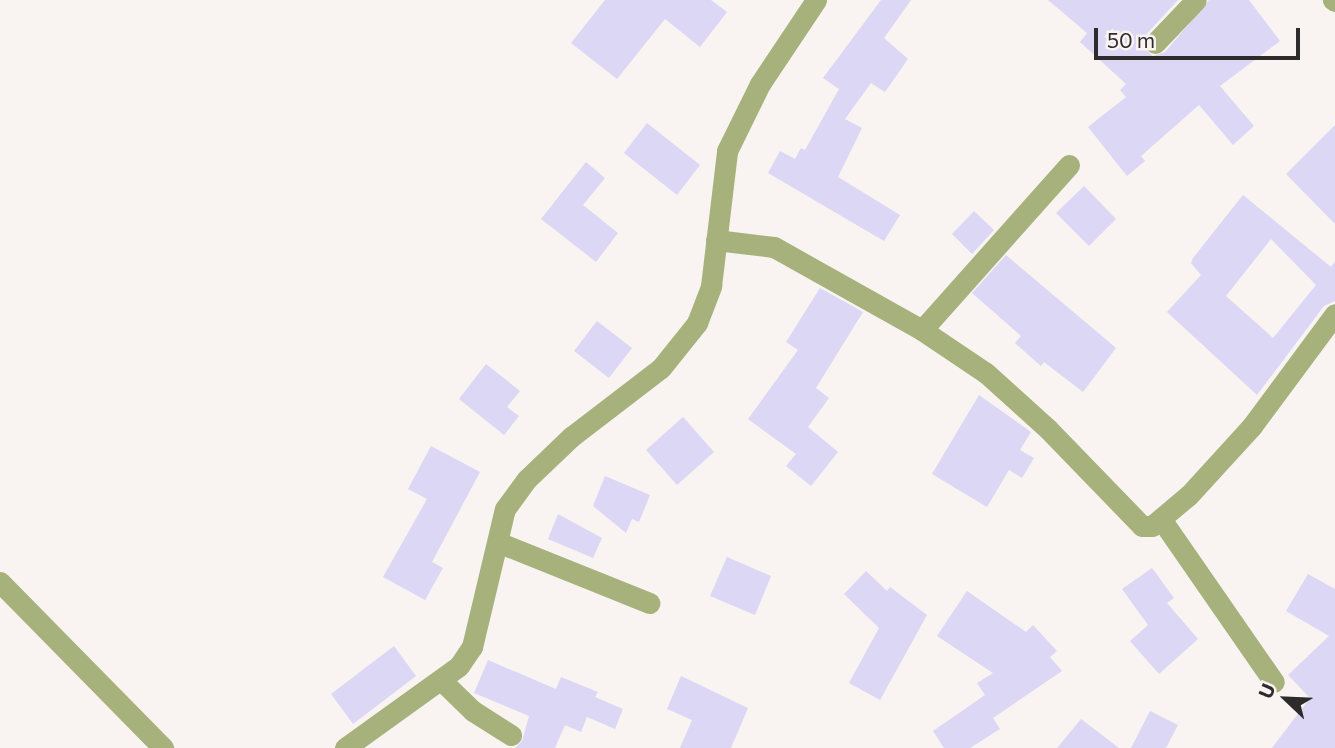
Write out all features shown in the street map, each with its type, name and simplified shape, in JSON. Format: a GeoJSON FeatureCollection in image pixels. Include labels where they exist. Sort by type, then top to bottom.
{"type":"FeatureCollection","features":[{"type":"Feature","properties":{"kind":"street"},"geometry":{"type":"LineString","coordinates":[[345,748],[398,706],[442,681],[472,647],[500,543],[505,509],[527,479],[571,437],[662,368],[697,324],[711,286],[727,151],[760,84],[816,0]]}},
{"type":"Feature","properties":{"kind":"street"},"geometry":{"type":"LineString","coordinates":[[1155,43],[1196,0]]}},
{"type":"Feature","properties":{"kind":"street"},"geometry":{"type":"LineString","coordinates":[[922,330],[1069,165]]}},
{"type":"Feature","properties":{"kind":"street"},"geometry":{"type":"LineString","coordinates":[[716,240],[774,247],[922,330],[986,373],[1027,410],[1130,519],[1142,526],[1161,519],[1189,495],[1252,426],[1335,314]]}},
{"type":"Feature","properties":{"kind":"street"},"geometry":{"type":"LineString","coordinates":[[1161,519],[1274,682]]}},
{"type":"Feature","properties":{"kind":"street"},"geometry":{"type":"LineString","coordinates":[[500,543],[649,603]]}},
{"type":"Feature","properties":{"kind":"street"},"geometry":{"type":"LineString","coordinates":[[0,582],[163,748]]}},
{"type":"Feature","properties":{"kind":"street"},"geometry":{"type":"LineString","coordinates":[[442,681],[473,711],[511,735]]}},
{"type":"Feature","properties":{"kind":"building"},"geometry":{"type":"Polygon","coordinates":[[[605,0],[711,0],[727,12],[700,47],[665,19],[617,79],[571,43],[605,0]]]}},
{"type":"Feature","properties":{"kind":"building"},"geometry":{"type":"Polygon","coordinates":[[[881,0],[911,0],[884,38],[908,59],[885,92],[871,83],[845,119],[862,128],[838,177],[900,215],[884,241],[768,173],[780,151],[795,159],[801,148],[805,150],[839,89],[823,78],[881,0]]]}},
{"type":"Feature","properties":{"kind":"building"},"geometry":{"type":"Polygon","coordinates":[[[1048,0],[1178,0],[1142,39],[1143,47],[1153,56],[1165,52],[1209,0],[1249,0],[1280,41],[1220,86],[1254,126],[1233,145],[1199,105],[1141,156],[1145,161],[1127,176],[1088,127],[1126,97],[1120,90],[1126,84],[1080,42],[1087,33],[1048,0]]]}},
{"type":"Feature","properties":{"kind":"building"},"geometry":{"type":"Polygon","coordinates":[[[647,123],[700,165],[677,195],[624,153],[647,123]]]}},
{"type":"Feature","properties":{"kind":"building"},"geometry":{"type":"Polygon","coordinates":[[[1335,125],[1335,224],[1286,174],[1335,125]]]}},
{"type":"Feature","properties":{"kind":"building"},"geometry":{"type":"Polygon","coordinates":[[[586,162],[605,178],[583,205],[618,233],[596,262],[541,219],[586,162]]]}},
{"type":"Feature","properties":{"kind":"building"},"geometry":{"type":"Polygon","coordinates":[[[1084,186],[1116,219],[1089,246],[1056,213],[1084,186]]]}},
{"type":"Feature","properties":{"kind":"building"},"geometry":{"type":"Polygon","coordinates":[[[1243,195],[1331,267],[1335,261],[1335,301],[1324,306],[1257,395],[1167,312],[1201,275],[1191,263],[1243,195]],[[1271,239],[1226,296],[1273,338],[1316,285],[1271,239]]]}},
{"type":"Feature","properties":{"kind":"building"},"geometry":{"type":"Polygon","coordinates":[[[974,211],[994,230],[972,254],[952,234],[974,211]]]}},
{"type":"Feature","properties":{"kind":"building"},"geometry":{"type":"Polygon","coordinates":[[[1006,255],[1116,348],[1083,392],[1044,362],[1041,366],[1015,343],[1021,336],[972,293],[1006,255]]]}},
{"type":"Feature","properties":{"kind":"building"},"geometry":{"type":"Polygon","coordinates":[[[820,288],[863,312],[816,388],[829,398],[808,427],[838,452],[811,486],[786,466],[796,454],[748,419],[798,350],[786,342],[820,288]]]}},
{"type":"Feature","properties":{"kind":"building"},"geometry":{"type":"Polygon","coordinates":[[[597,321],[632,348],[609,378],[574,351],[597,321]]]}},
{"type":"Feature","properties":{"kind":"building"},"geometry":{"type":"Polygon","coordinates":[[[486,364],[520,391],[507,407],[519,416],[504,435],[459,399],[486,364]]]}},
{"type":"Feature","properties":{"kind":"building"},"geometry":{"type":"Polygon","coordinates":[[[979,395],[1031,432],[1020,450],[1034,458],[1022,478],[1009,470],[987,507],[932,474],[979,395]]]}},
{"type":"Feature","properties":{"kind":"building"},"geometry":{"type":"Polygon","coordinates":[[[683,417],[714,452],[677,485],[646,450],[683,417]]]}},
{"type":"Feature","properties":{"kind":"building"},"geometry":{"type":"Polygon","coordinates":[[[431,446],[480,472],[432,562],[443,568],[425,600],[383,577],[427,499],[408,489],[431,446]]]}},
{"type":"Feature","properties":{"kind":"building"},"geometry":{"type":"Polygon","coordinates":[[[605,476],[650,495],[639,522],[632,519],[626,533],[593,506],[605,476]]]}},
{"type":"Feature","properties":{"kind":"building"},"geometry":{"type":"Polygon","coordinates":[[[558,514],[602,538],[593,558],[548,539],[558,514]]]}},
{"type":"Feature","properties":{"kind":"building"},"geometry":{"type":"Polygon","coordinates":[[[727,557],[771,576],[755,615],[710,596],[727,557]]]}},
{"type":"Feature","properties":{"kind":"building"},"geometry":{"type":"Polygon","coordinates":[[[1152,568],[1174,598],[1167,603],[1198,639],[1159,674],[1130,641],[1148,625],[1122,589],[1152,568]]]}},
{"type":"Feature","properties":{"kind":"building"},"geometry":{"type":"Polygon","coordinates":[[[866,571],[887,591],[890,587],[927,615],[880,700],[849,683],[879,628],[844,594],[866,571]]]}},
{"type":"Feature","properties":{"kind":"building"},"geometry":{"type":"Polygon","coordinates":[[[1308,574],[1335,589],[1335,748],[1272,748],[1310,698],[1288,675],[1329,636],[1286,611],[1308,574]]]}},
{"type":"Feature","properties":{"kind":"building"},"geometry":{"type":"Polygon","coordinates":[[[967,591],[1026,632],[1033,625],[1057,651],[1050,657],[1062,671],[993,718],[1000,729],[970,748],[944,748],[933,731],[985,695],[977,683],[993,673],[937,636],[967,591]]]}},
{"type":"Feature","properties":{"kind":"building"},"geometry":{"type":"Polygon","coordinates":[[[394,646],[416,676],[353,724],[331,694],[394,646]]]}},
{"type":"Feature","properties":{"kind":"building"},"geometry":{"type":"Polygon","coordinates":[[[488,660],[556,689],[561,677],[598,692],[595,697],[623,709],[615,729],[587,717],[581,732],[565,725],[555,748],[515,748],[522,741],[529,716],[474,693],[488,660]]]}},
{"type":"Feature","properties":{"kind":"building"},"geometry":{"type":"Polygon","coordinates":[[[681,676],[748,708],[731,748],[680,748],[692,720],[667,709],[681,676]]]}},
{"type":"Feature","properties":{"kind":"building"},"geometry":{"type":"Polygon","coordinates":[[[1150,711],[1178,725],[1166,748],[1131,748],[1150,711]]]}},
{"type":"Feature","properties":{"kind":"building"},"geometry":{"type":"Polygon","coordinates":[[[1081,719],[1119,748],[1057,748],[1081,719]]]}}]}
